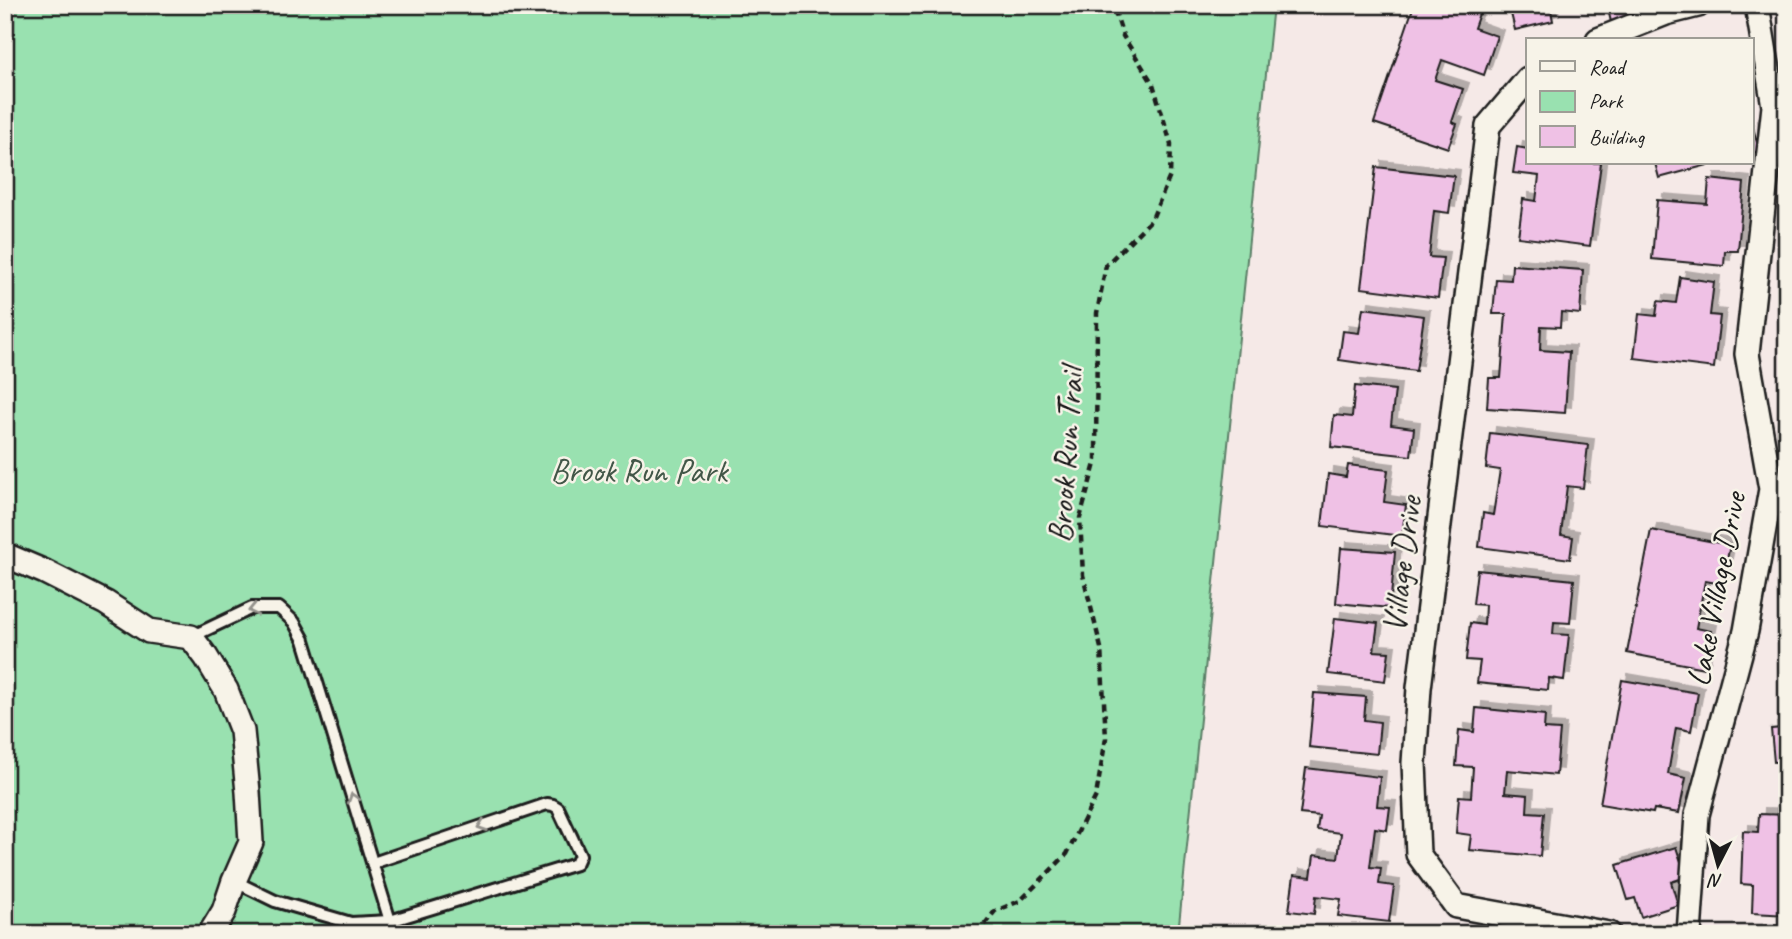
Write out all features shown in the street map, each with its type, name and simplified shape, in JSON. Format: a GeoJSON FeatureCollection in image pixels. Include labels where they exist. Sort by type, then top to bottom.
{"type":"FeatureCollection","features":[{"type":"Feature","properties":{"kind":"street"},"geometry":{"type":"LineString","coordinates":[[1603,38],[1665,13],[1698,5]]}},
{"type":"Feature","properties":{"kind":"street","name":"Lake Village Drive"},"geometry":{"type":"LineString","coordinates":[[1689,934],[1697,815],[1746,631],[1771,489],[1747,354],[1774,106],[1758,5]]}},
{"type":"Feature","properties":{"kind":"street","name":"Village Drive"},"geometry":{"type":"LineString","coordinates":[[1526,81],[1488,126],[1419,688],[1414,763],[1418,854],[1456,906],[1609,934]]}},
{"type":"Feature","properties":{"kind":"street"},"geometry":{"type":"LineString","coordinates":[[5,555],[106,603],[149,631],[191,637],[226,690],[242,732],[251,842],[224,911],[210,934]]}},
{"type":"Feature","properties":{"kind":"lane"},"geometry":{"type":"LineString","coordinates":[[191,637],[252,608],[279,608],[295,622],[304,640],[390,921]]}},
{"type":"Feature","properties":{"kind":"lane"},"geometry":{"type":"LineString","coordinates":[[234,881],[275,901],[351,923],[390,921],[576,864],[580,855],[558,808],[547,804],[373,863]]}},
{"type":"Feature","properties":{"kind":"path","name":"Brook Run Trail"},"geometry":{"type":"LineString","coordinates":[[977,934],[995,911],[1020,901],[1067,854],[1096,796],[1107,738],[1101,648],[1083,575],[1080,518],[1096,460],[1097,313],[1105,265],[1152,219],[1170,176],[1171,144],[1153,84],[1124,36],[1114,5]]}},
{"type":"Feature","properties":{"kind":"green space","name":"Brook Run Park"},"geometry":{"type":"Polygon","coordinates":[[[5,5],[1273,5],[1178,934],[5,934],[5,5]]]}},
{"type":"Feature","properties":{"kind":"building"},"geometry":{"type":"Polygon","coordinates":[[[1414,5],[1473,5],[1481,8],[1474,28],[1497,36],[1484,75],[1442,60],[1435,80],[1463,89],[1452,122],[1457,124],[1448,148],[1374,123],[1414,5]]]}},
{"type":"Feature","properties":{"kind":"building"},"geometry":{"type":"Polygon","coordinates":[[[1509,5],[1550,5],[1553,21],[1515,30],[1509,5]]]}},
{"type":"Feature","properties":{"kind":"building"},"geometry":{"type":"Polygon","coordinates":[[[1607,5],[1643,5],[1645,14],[1611,22],[1607,5]]]}},
{"type":"Feature","properties":{"kind":"building"},"geometry":{"type":"Polygon","coordinates":[[[1754,131],[1759,151],[1754,152],[1754,131]]]}},
{"type":"Feature","properties":{"kind":"building"},"geometry":{"type":"Polygon","coordinates":[[[1517,147],[1526,149],[1526,164],[1601,164],[1590,246],[1518,237],[1523,199],[1536,201],[1539,176],[1513,173],[1517,147]]]}},
{"type":"Feature","properties":{"kind":"building"},"geometry":{"type":"Polygon","coordinates":[[[1655,164],[1711,164],[1659,178],[1655,164]]]}},
{"type":"Feature","properties":{"kind":"building"},"geometry":{"type":"Polygon","coordinates":[[[1376,167],[1454,176],[1449,213],[1434,211],[1429,257],[1443,258],[1438,298],[1361,288],[1376,167]]]}},
{"type":"Feature","properties":{"kind":"building"},"geometry":{"type":"Polygon","coordinates":[[[1709,179],[1744,183],[1738,251],[1725,251],[1724,266],[1652,259],[1657,200],[1707,204],[1709,179]]]}},
{"type":"Feature","properties":{"kind":"building"},"geometry":{"type":"Polygon","coordinates":[[[1512,265],[1583,270],[1580,314],[1561,312],[1560,327],[1541,326],[1540,350],[1569,352],[1565,413],[1487,408],[1489,378],[1501,378],[1506,314],[1493,314],[1496,279],[1511,280],[1512,265]]]}},
{"type":"Feature","properties":{"kind":"building"},"geometry":{"type":"Polygon","coordinates":[[[1680,277],[1714,282],[1710,315],[1720,316],[1714,368],[1634,358],[1639,314],[1656,316],[1658,301],[1676,303],[1680,277]]]}},
{"type":"Feature","properties":{"kind":"building"},"geometry":{"type":"Polygon","coordinates":[[[1363,308],[1424,316],[1416,371],[1339,360],[1343,331],[1359,333],[1363,308]]]}},
{"type":"Feature","properties":{"kind":"building"},"geometry":{"type":"Polygon","coordinates":[[[1355,386],[1395,390],[1391,425],[1414,428],[1411,456],[1331,447],[1334,415],[1352,417],[1355,386]]]}},
{"type":"Feature","properties":{"kind":"building"},"geometry":{"type":"Polygon","coordinates":[[[1490,433],[1588,445],[1583,488],[1567,486],[1561,535],[1573,537],[1570,559],[1479,547],[1483,513],[1493,515],[1500,470],[1486,468],[1490,433]]]}},
{"type":"Feature","properties":{"kind":"building"},"geometry":{"type":"Polygon","coordinates":[[[1348,465],[1388,470],[1384,502],[1406,505],[1402,536],[1322,526],[1328,474],[1346,477],[1348,465]]]}},
{"type":"Feature","properties":{"kind":"building"},"geometry":{"type":"Polygon","coordinates":[[[1651,530],[1730,545],[1722,584],[1705,581],[1696,628],[1711,631],[1704,668],[1627,653],[1651,530]]]}},
{"type":"Feature","properties":{"kind":"building"},"geometry":{"type":"Polygon","coordinates":[[[1341,548],[1395,552],[1390,608],[1336,603],[1341,548]]]}},
{"type":"Feature","properties":{"kind":"building"},"geometry":{"type":"Polygon","coordinates":[[[1477,570],[1574,580],[1570,623],[1554,622],[1553,634],[1569,635],[1564,680],[1549,678],[1548,690],[1477,683],[1480,661],[1466,660],[1470,623],[1484,625],[1485,605],[1473,604],[1477,570]]]}},
{"type":"Feature","properties":{"kind":"building"},"geometry":{"type":"Polygon","coordinates":[[[1335,618],[1378,623],[1374,651],[1389,652],[1385,681],[1328,674],[1335,618]]]}},
{"type":"Feature","properties":{"kind":"building"},"geometry":{"type":"Polygon","coordinates":[[[1622,680],[1698,693],[1691,731],[1676,728],[1668,774],[1686,778],[1679,813],[1654,809],[1653,813],[1600,804],[1622,680]]]}},
{"type":"Feature","properties":{"kind":"building"},"geometry":{"type":"Polygon","coordinates":[[[1314,693],[1366,697],[1364,720],[1380,722],[1377,754],[1309,747],[1314,693]]]}},
{"type":"Feature","properties":{"kind":"building"},"geometry":{"type":"Polygon","coordinates":[[[1476,708],[1545,715],[1544,729],[1560,730],[1556,775],[1507,770],[1505,793],[1528,795],[1527,812],[1544,813],[1540,856],[1469,850],[1471,835],[1456,833],[1459,796],[1471,797],[1473,767],[1456,766],[1459,730],[1474,732],[1476,708]]]}},
{"type":"Feature","properties":{"kind":"building"},"geometry":{"type":"Polygon","coordinates":[[[1781,712],[1787,712],[1787,761],[1774,762],[1771,729],[1782,728],[1781,712]]]}},
{"type":"Feature","properties":{"kind":"building"},"geometry":{"type":"Polygon","coordinates":[[[1306,768],[1380,777],[1377,806],[1390,807],[1387,830],[1375,828],[1370,867],[1381,868],[1379,884],[1394,886],[1389,922],[1338,916],[1341,899],[1316,896],[1314,914],[1289,911],[1294,875],[1311,877],[1314,855],[1338,858],[1341,833],[1317,830],[1319,816],[1300,814],[1306,768]]]}},
{"type":"Feature","properties":{"kind":"building"},"geometry":{"type":"Polygon","coordinates":[[[1759,814],[1787,815],[1787,915],[1752,913],[1753,885],[1741,884],[1743,831],[1758,832],[1759,814]]]}},
{"type":"Feature","properties":{"kind":"building"},"geometry":{"type":"Polygon","coordinates":[[[1676,847],[1686,877],[1671,882],[1678,905],[1641,917],[1635,898],[1628,900],[1617,865],[1676,847]]]}}]}
